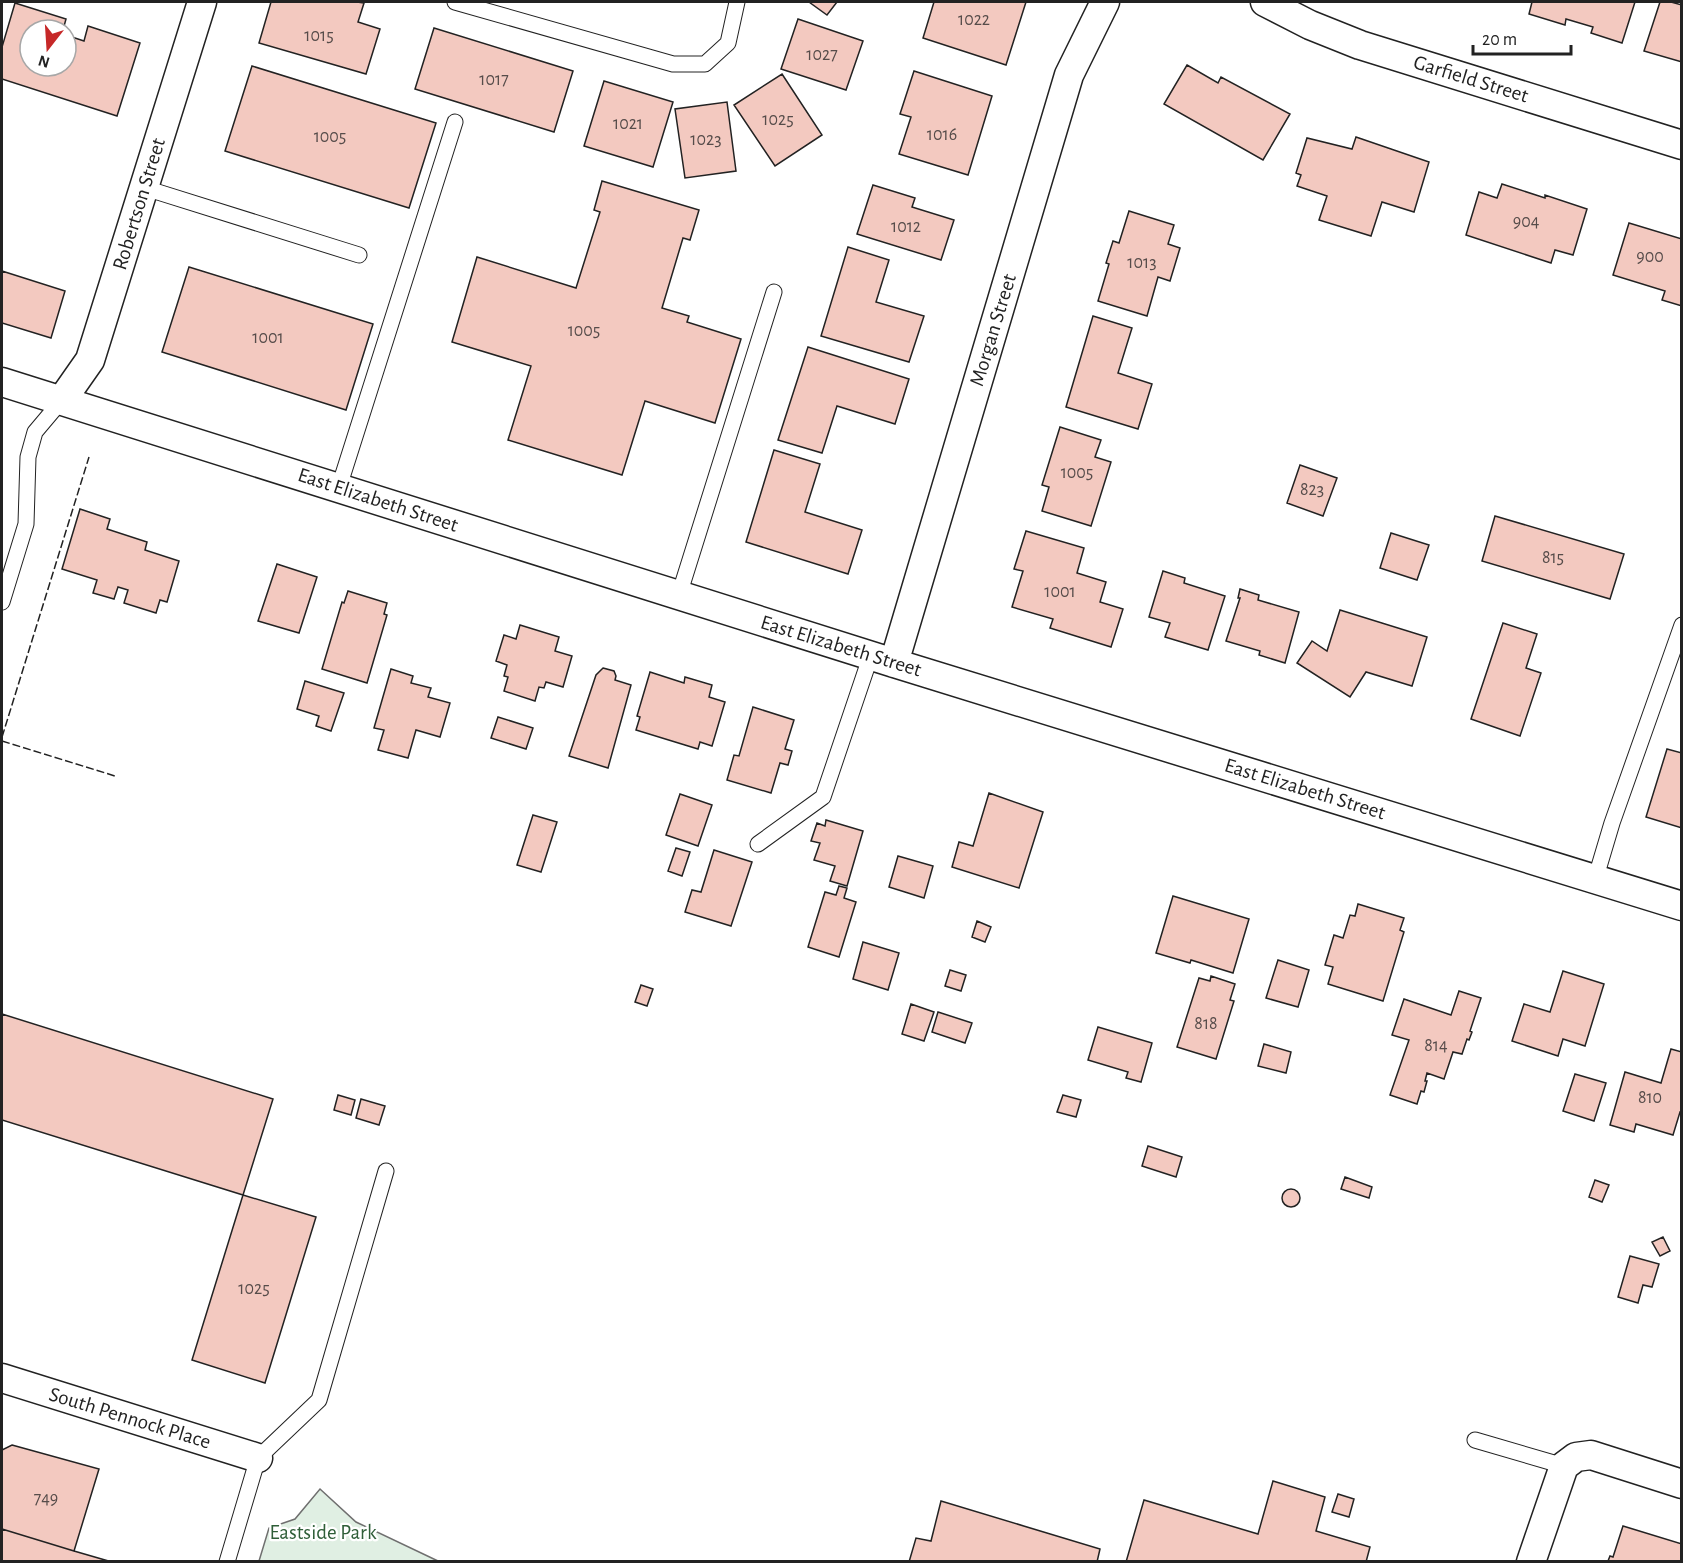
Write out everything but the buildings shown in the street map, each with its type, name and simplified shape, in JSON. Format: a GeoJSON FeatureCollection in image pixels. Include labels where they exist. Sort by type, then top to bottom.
{"type":"FeatureCollection","features":[{"type":"Feature","properties":{"kind":"street","name":"Robertson Street"},"geometry":{"type":"LineString","coordinates":[[62,400],[90,360],[202,2]]}},
{"type":"Feature","properties":{"kind":"street","name":"Morgan Street"},"geometry":{"type":"LineString","coordinates":[[882,659],[1069,75],[1105,2]]}},
{"type":"Feature","properties":{"kind":"street","name":"Garfield Street"},"geometry":{"type":"LineString","coordinates":[[1265,2],[1310,25],[1360,45],[1682,145]]}},
{"type":"Feature","properties":{"kind":"street","name":"East Elizabeth Street"},"geometry":{"type":"LineString","coordinates":[[2,382],[882,659],[1682,906]]}},
{"type":"Feature","properties":{"kind":"street","name":"South Pennock Place"},"geometry":{"type":"LineString","coordinates":[[2,1378],[258,1458]]}},
{"type":"Feature","properties":{"kind":"street"},"geometry":{"type":"LineString","coordinates":[[1531,1562],[1564,1466],[1576,1457],[1591,1455],[1682,1484]]}},
{"type":"Feature","properties":{"kind":"lane"},"geometry":{"type":"LineString","coordinates":[[455,2],[673,64],[705,64],[728,44],[737,2]]}},
{"type":"Feature","properties":{"kind":"lane"},"geometry":{"type":"LineString","coordinates":[[339,487],[455,122]]}},
{"type":"Feature","properties":{"kind":"lane"},"geometry":{"type":"LineString","coordinates":[[145,188],[359,255]]}},
{"type":"Feature","properties":{"kind":"lane"},"geometry":{"type":"LineString","coordinates":[[679,595],[774,292]]}},
{"type":"Feature","properties":{"kind":"lane"},"geometry":{"type":"LineString","coordinates":[[2,602],[26,524],[28,457],[36,432],[62,400]]}},
{"type":"Feature","properties":{"kind":"lane"},"geometry":{"type":"LineString","coordinates":[[1595,880],[1667,662],[1682,625]]}},
{"type":"Feature","properties":{"kind":"lane"},"geometry":{"type":"LineString","coordinates":[[758,844],[823,797],[882,659]]}},
{"type":"Feature","properties":{"kind":"lane"},"geometry":{"type":"LineString","coordinates":[[227,1562],[258,1458],[319,1400],[386,1171]]}},
{"type":"Feature","properties":{"kind":"lane"},"geometry":{"type":"LineString","coordinates":[[1475,1440],[1564,1466]]}},
{"type":"Feature","properties":{"kind":"green space","name":"Eastside Park"},"geometry":{"type":"Polygon","coordinates":[[[320,1489],[356,1522],[438,1561],[259,1561],[269,1528],[295,1519],[320,1489]]]}},
{"type":"Feature","properties":{"kind":"fence"},"geometry":{"type":"LineString","coordinates":[[2,737],[89,457]]}},
{"type":"Feature","properties":{"kind":"fence"},"geometry":{"type":"LineString","coordinates":[[2,741],[115,776]]}}]}
